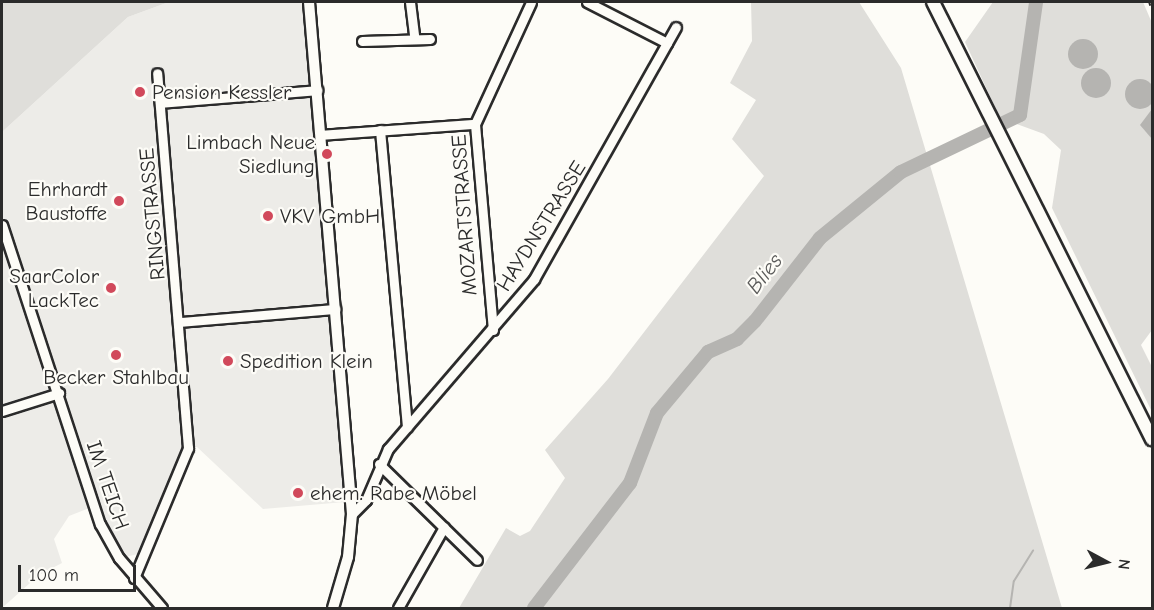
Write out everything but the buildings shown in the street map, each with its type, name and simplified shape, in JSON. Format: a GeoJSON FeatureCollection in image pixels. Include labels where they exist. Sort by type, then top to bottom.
{"type":"FeatureCollection","features":[{"type":"Feature","properties":{"kind":"main road"},"geometry":{"type":"LineString","coordinates":[[933,2],[1152,439]]}},
{"type":"Feature","properties":{"kind":"street"},"geometry":{"type":"LineString","coordinates":[[309,2],[352,514],[348,557],[333,609]]}},
{"type":"Feature","properties":{"kind":"street"},"geometry":{"type":"LineString","coordinates":[[410,2],[414,37]]}},
{"type":"Feature","properties":{"kind":"street","name":"MOZARTSTRASSE"},"geometry":{"type":"LineString","coordinates":[[493,330],[475,124],[531,2]]}},
{"type":"Feature","properties":{"kind":"street"},"geometry":{"type":"LineString","coordinates":[[587,2],[667,43]]}},
{"type":"Feature","properties":{"kind":"street","name":"HAYDNSTRASSE"},"geometry":{"type":"LineString","coordinates":[[352,514],[366,500],[379,464],[407,427],[493,330],[554,246],[676,27]]}},
{"type":"Feature","properties":{"kind":"street"},"geometry":{"type":"LineString","coordinates":[[362,41],[414,37],[430,39]]}},
{"type":"Feature","properties":{"kind":"street","name":"RINGSTRASSE"},"geometry":{"type":"LineString","coordinates":[[134,578],[188,448],[180,322],[157,73]]}},
{"type":"Feature","properties":{"kind":"street"},"geometry":{"type":"LineString","coordinates":[[160,103],[317,90]]}},
{"type":"Feature","properties":{"kind":"street"},"geometry":{"type":"LineString","coordinates":[[320,135],[475,124]]}},
{"type":"Feature","properties":{"kind":"street"},"geometry":{"type":"LineString","coordinates":[[380,130],[407,427]]}},
{"type":"Feature","properties":{"kind":"street","name":"IM TEICH"},"geometry":{"type":"LineString","coordinates":[[2,225],[59,393],[100,524],[134,578],[162,609]]}},
{"type":"Feature","properties":{"kind":"street"},"geometry":{"type":"LineString","coordinates":[[180,322],[335,309]]}},
{"type":"Feature","properties":{"kind":"street"},"geometry":{"type":"LineString","coordinates":[[2,411],[59,393]]}},
{"type":"Feature","properties":{"kind":"street"},"geometry":{"type":"LineString","coordinates":[[379,464],[477,560]]}},
{"type":"Feature","properties":{"kind":"street"},"geometry":{"type":"LineString","coordinates":[[398,609],[444,527]]}},
{"type":"Feature","properties":{"kind":"shaded area"},"geometry":{"type":"Polygon","coordinates":[[[2,2],[169,2],[128,17],[2,132],[2,2]]]}},
{"type":"Feature","properties":{"kind":"shaded area"},"geometry":{"type":"Polygon","coordinates":[[[169,2],[302,2],[345,502],[263,509],[197,447],[183,445],[180,464],[138,554],[125,557],[97,505],[69,516],[54,539],[62,563],[39,575],[2,608],[2,132],[128,17],[169,2]]]}},
{"type":"Feature","properties":{"kind":"shaded area"},"geometry":{"type":"Polygon","coordinates":[[[751,2],[859,2],[901,68],[1062,608],[459,608],[506,528],[520,536],[530,531],[565,478],[545,450],[608,379],[764,176],[732,139],[756,100],[730,83],[752,41],[751,2]]]}},
{"type":"Feature","properties":{"kind":"shaded area"},"geometry":{"type":"Polygon","coordinates":[[[993,2],[1143,2],[1152,23],[1152,330],[1141,345],[1152,367],[1152,412],[1052,208],[1061,150],[1044,134],[1000,118],[965,42],[993,2]]]}},
{"type":"Feature","properties":{"kind":"shaded area"},"geometry":{"type":"Polygon","coordinates":[[[1083,39],[1094,43],[1098,54],[1094,65],[1083,69],[1072,65],[1068,54],[1072,43],[1083,39]]]}},
{"type":"Feature","properties":{"kind":"shaded area"},"geometry":{"type":"Polygon","coordinates":[[[1096,68],[1107,72],[1111,83],[1107,94],[1096,98],[1085,94],[1081,83],[1085,72],[1096,68]]]}},
{"type":"Feature","properties":{"kind":"shaded area"},"geometry":{"type":"Polygon","coordinates":[[[1140,79],[1150,84],[1155,94],[1150,104],[1140,109],[1130,104],[1125,94],[1130,84],[1140,79]]]}},
{"type":"Feature","properties":{"kind":"shaded area"},"geometry":{"type":"Polygon","coordinates":[[[1152,109],[1152,139],[1140,125],[1152,109]]]}},
{"type":"Feature","properties":{"kind":"waterway","name":"Blies"},"geometry":{"type":"LineString","coordinates":[[534,608],[630,483],[657,413],[708,352],[737,339],[755,321],[820,238],[901,172],[1020,115],[1036,2]]}},
{"type":"Feature","properties":{"kind":"waterway"},"geometry":{"type":"LineString","coordinates":[[1010,608],[1014,581],[1033,551]]}},
{"type":"Feature","properties":{"kind":"place","name":"Pension Kessler"},"geometry":{"type":"Point","coordinates":[140,92]}},
{"type":"Feature","properties":{"kind":"place","name":"Limbach Neue Siedlung"},"geometry":{"type":"Point","coordinates":[327,154]}},
{"type":"Feature","properties":{"kind":"place","name":"Ehrhardt Baustoffe"},"geometry":{"type":"Point","coordinates":[119,201]}},
{"type":"Feature","properties":{"kind":"place","name":"VKV GmbH"},"geometry":{"type":"Point","coordinates":[268,216]}},
{"type":"Feature","properties":{"kind":"place","name":"SaarColor LackTec"},"geometry":{"type":"Point","coordinates":[111,288]}},
{"type":"Feature","properties":{"kind":"place","name":"Becker Stahlbau"},"geometry":{"type":"Point","coordinates":[116,355]}},
{"type":"Feature","properties":{"kind":"place","name":"Spedition Klein"},"geometry":{"type":"Point","coordinates":[228,361]}},
{"type":"Feature","properties":{"kind":"place","name":"ehem. Rabe Möbel"},"geometry":{"type":"Point","coordinates":[298,493]}}]}
